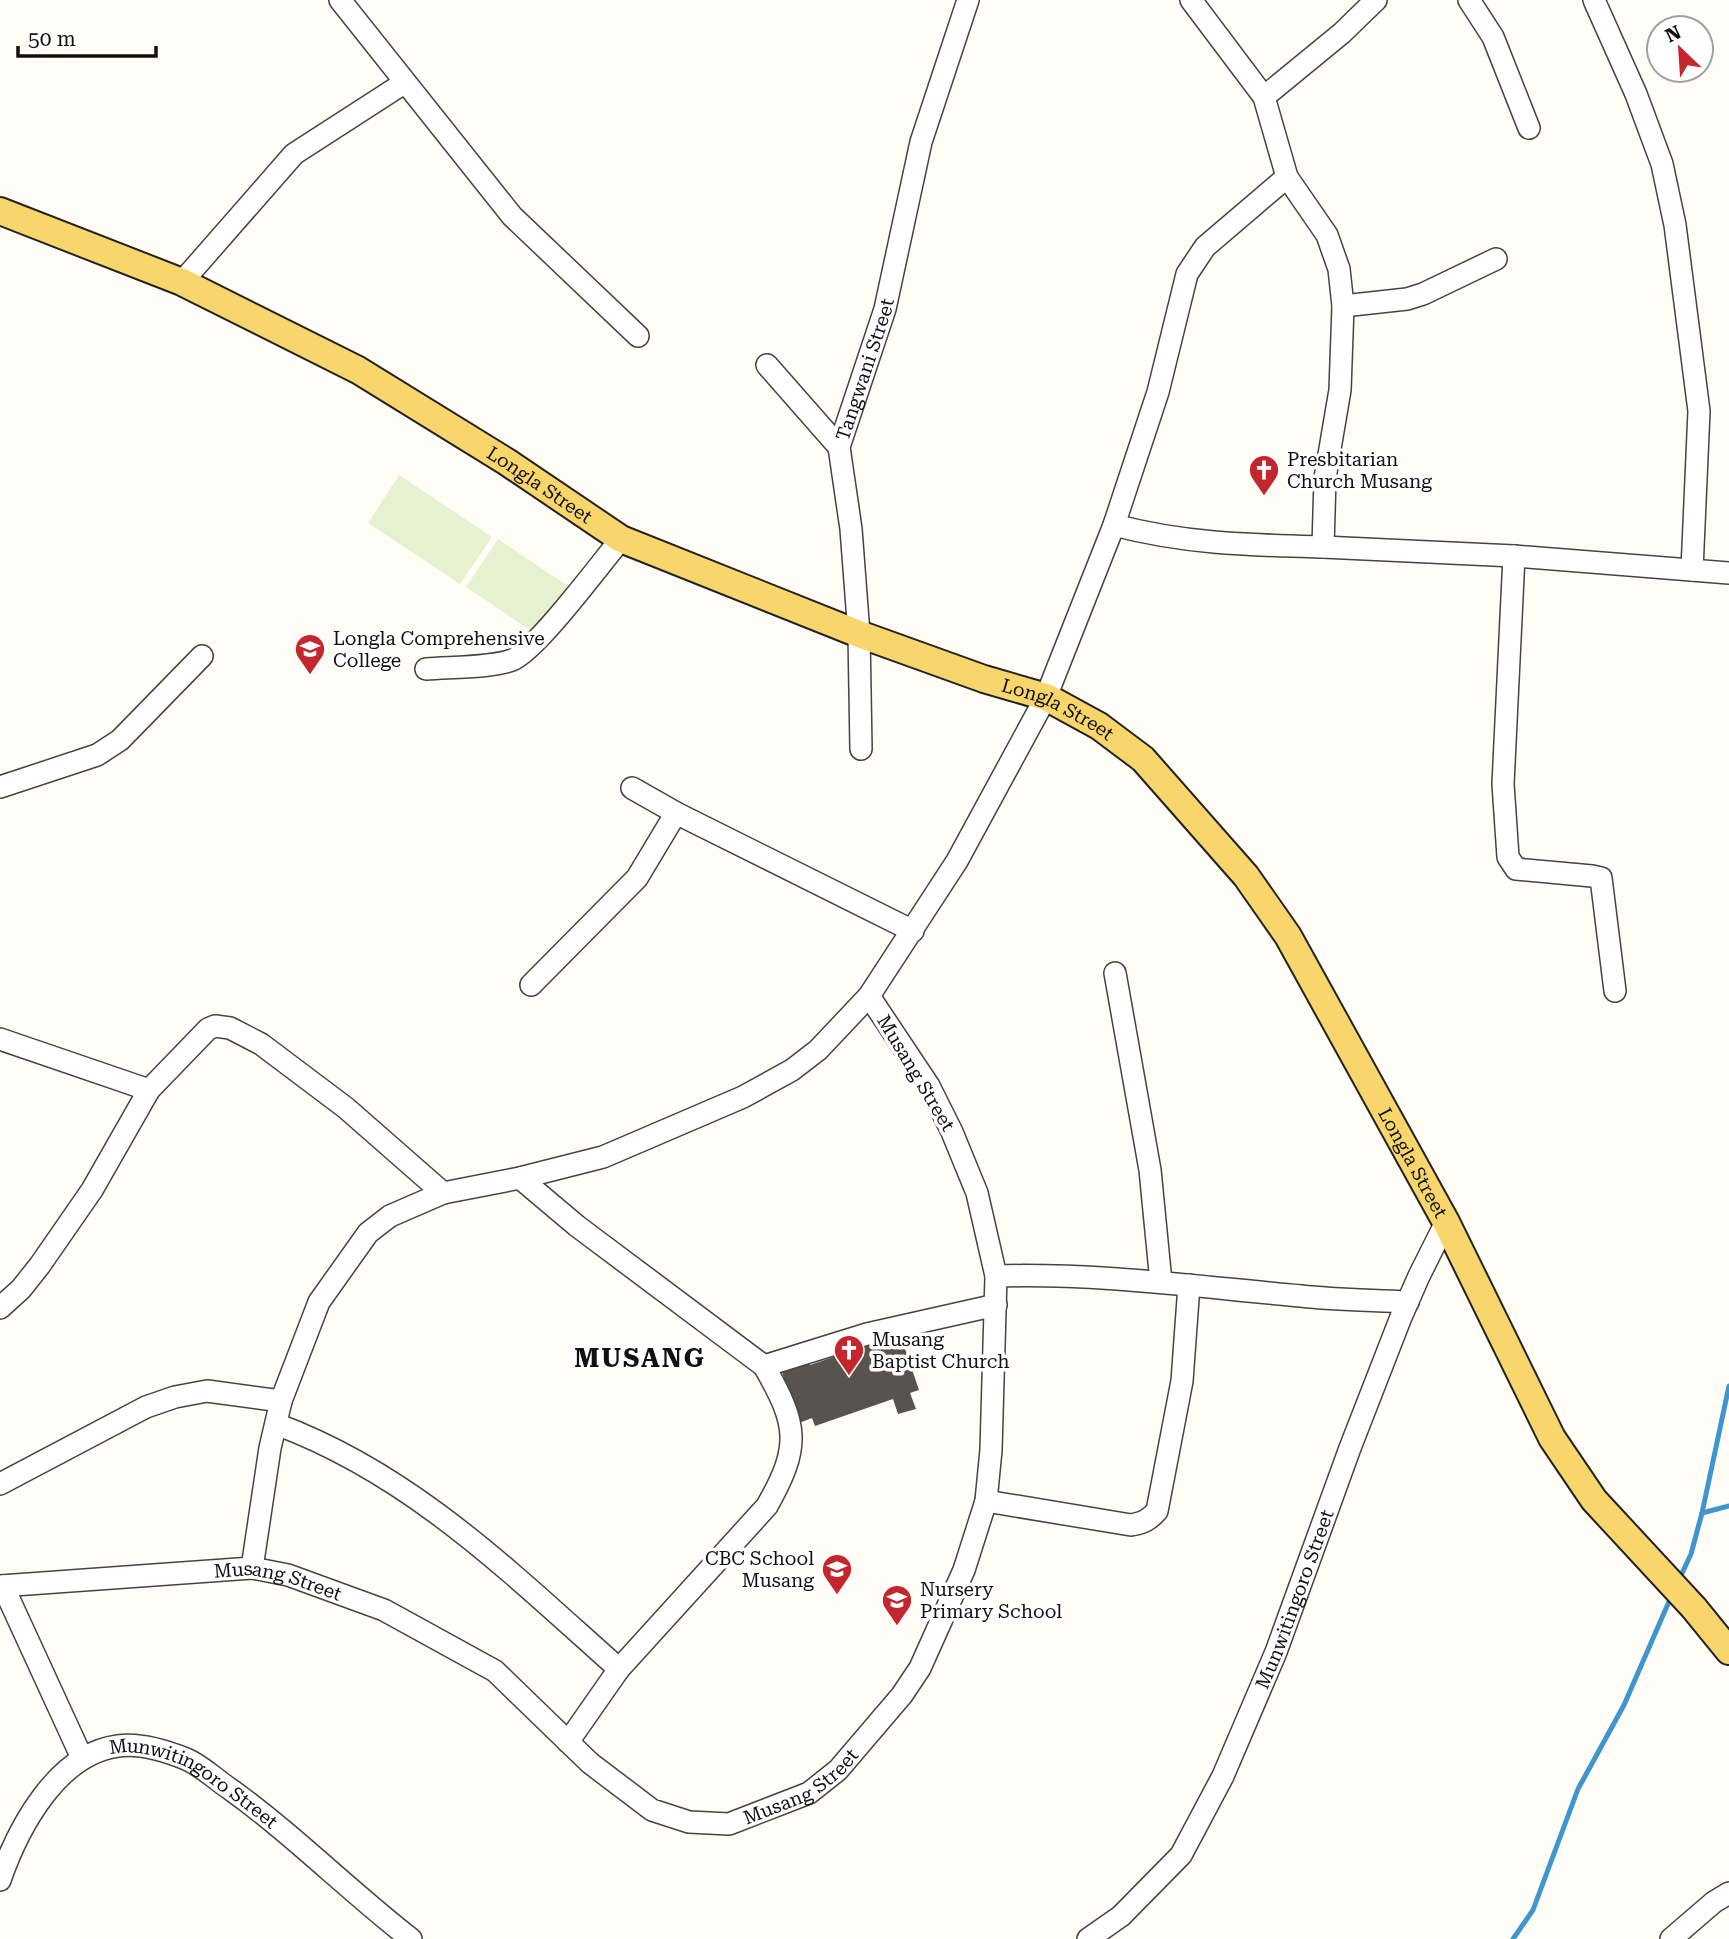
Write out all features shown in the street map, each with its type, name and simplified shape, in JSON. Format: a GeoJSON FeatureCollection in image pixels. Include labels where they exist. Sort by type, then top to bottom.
{"type":"FeatureCollection","features":[{"type":"Feature","properties":{"kind":"main road","name":"Longla Street"},"geometry":{"type":"LineString","coordinates":[[0,211],[182,282],[358,370],[507,462],[621,539],[859,634],[984,679],[1046,697],[1099,726],[1143,759],[1246,876],[1288,936],[1446,1222],[1552,1438],[1594,1500],[1694,1608],[1729,1651]]}},
{"type":"Feature","properties":{"kind":"street"},"geometry":{"type":"LineString","coordinates":[[340,0],[512,216],[638,336]]}},
{"type":"Feature","properties":{"kind":"street","name":"Tangwani Street"},"geometry":{"type":"LineString","coordinates":[[861,748],[859,634],[851,529],[839,447],[885,309],[921,142],[968,0]]}},
{"type":"Feature","properties":{"kind":"street"},"geometry":{"type":"LineString","coordinates":[[1191,0],[1264,96],[1287,177],[1326,235],[1339,270],[1343,306],[1340,390],[1325,478],[1323,547]]}},
{"type":"Feature","properties":{"kind":"street"},"geometry":{"type":"LineString","coordinates":[[1264,96],[1342,33],[1376,0]]}},
{"type":"Feature","properties":{"kind":"street"},"geometry":{"type":"LineString","coordinates":[[1469,0],[1493,37],[1529,128]]}},
{"type":"Feature","properties":{"kind":"street"},"geometry":{"type":"LineString","coordinates":[[1594,0],[1636,94],[1662,164],[1675,225],[1699,411],[1692,570]]}},
{"type":"Feature","properties":{"kind":"street"},"geometry":{"type":"LineString","coordinates":[[182,282],[294,154],[404,83]]}},
{"type":"Feature","properties":{"kind":"street"},"geometry":{"type":"LineString","coordinates":[[252,1568],[275,1423],[281,1401],[319,1302],[368,1233],[390,1216],[443,1193],[520,1178],[603,1157],[743,1097],[792,1070],[818,1050],[869,996],[957,861],[1046,697],[1115,525],[1158,392],[1187,274],[1205,247],[1287,177]]}},
{"type":"Feature","properties":{"kind":"street"},"geometry":{"type":"LineString","coordinates":[[1343,306],[1407,299],[1496,259]]}},
{"type":"Feature","properties":{"kind":"street"},"geometry":{"type":"LineString","coordinates":[[767,365],[839,447]]}},
{"type":"Feature","properties":{"kind":"street"},"geometry":{"type":"LineString","coordinates":[[1115,525],[1151,535],[1218,544],[1514,556],[1729,573]]}},
{"type":"Feature","properties":{"kind":"street"},"geometry":{"type":"LineString","coordinates":[[426,669],[505,663],[521,656],[547,629],[621,539]]}},
{"type":"Feature","properties":{"kind":"street"},"geometry":{"type":"LineString","coordinates":[[1514,556],[1503,785],[1508,857],[1516,869],[1601,878],[1615,991]]}},
{"type":"Feature","properties":{"kind":"street"},"geometry":{"type":"LineString","coordinates":[[0,787],[97,755],[120,740],[202,656]]}},
{"type":"Feature","properties":{"kind":"street"},"geometry":{"type":"LineString","coordinates":[[632,788],[676,813],[913,931]]}},
{"type":"Feature","properties":{"kind":"street"},"geometry":{"type":"LineString","coordinates":[[531,985],[638,878],[676,813]]}},
{"type":"Feature","properties":{"kind":"street"},"geometry":{"type":"LineString","coordinates":[[1115,973],[1150,1170],[1161,1282]]}},
{"type":"Feature","properties":{"kind":"street","name":"Musang Street"},"geometry":{"type":"LineString","coordinates":[[2,1586],[252,1568],[288,1575],[384,1610],[495,1671],[590,1763],[652,1810],[689,1822],[729,1824],[809,1793],[838,1770],[902,1695],[919,1668],[964,1570],[986,1501],[991,1450],[996,1276],[977,1193],[952,1132],[929,1086],[869,996]]}},
{"type":"Feature","properties":{"kind":"street"},"geometry":{"type":"LineString","coordinates":[[0,1308],[21,1289],[40,1265],[92,1190],[149,1090],[208,1029],[215,1026],[230,1028],[261,1044],[346,1108],[443,1193]]}},
{"type":"Feature","properties":{"kind":"street"},"geometry":{"type":"LineString","coordinates":[[0,1039],[149,1090]]}},
{"type":"Feature","properties":{"kind":"street"},"geometry":{"type":"LineString","coordinates":[[520,1178],[578,1226],[764,1366],[776,1387],[792,1431],[791,1454],[781,1481],[767,1506],[619,1669],[568,1742]]}},
{"type":"Feature","properties":{"kind":"street","name":"Munwitingoro Street"},"geometry":{"type":"LineString","coordinates":[[1088,1939],[1121,1916],[1181,1855],[1223,1776],[1276,1652],[1350,1448],[1408,1303],[1446,1222]]}},
{"type":"Feature","properties":{"kind":"street"},"geometry":{"type":"LineString","coordinates":[[996,1276],[1038,1275],[1161,1282],[1304,1297],[1408,1303]]}},
{"type":"Feature","properties":{"kind":"street"},"geometry":{"type":"LineString","coordinates":[[986,1501],[1131,1525],[1144,1522],[1157,1511],[1182,1381],[1189,1285]]}},
{"type":"Feature","properties":{"kind":"street"},"geometry":{"type":"LineString","coordinates":[[764,1366],[867,1334],[996,1305]]}},
{"type":"Feature","properties":{"kind":"street"},"geometry":{"type":"LineString","coordinates":[[0,1484],[146,1407],[175,1397],[207,1391],[281,1401]]}},
{"type":"Feature","properties":{"kind":"street"},"geometry":{"type":"LineString","coordinates":[[275,1423],[316,1438],[437,1511],[619,1669]]}},
{"type":"Feature","properties":{"kind":"street"},"geometry":{"type":"LineString","coordinates":[[2,1586],[82,1758]]}},
{"type":"Feature","properties":{"kind":"street","name":"Munwitingoro Street"},"geometry":{"type":"LineString","coordinates":[[0,1880],[9,1854],[38,1800],[82,1758],[118,1746],[148,1748],[188,1760],[264,1815],[411,1939]]}},
{"type":"Feature","properties":{"kind":"street"},"geometry":{"type":"LineString","coordinates":[[1671,1939],[1714,1902],[1729,1893]]}},
{"type":"Feature","properties":{"kind":"green space"},"geometry":{"type":"Polygon","coordinates":[[[399,475],[492,537],[460,584],[368,523],[399,475]]]}},
{"type":"Feature","properties":{"kind":"green space"},"geometry":{"type":"Polygon","coordinates":[[[498,539],[571,588],[539,636],[466,587],[498,539]]]}},
{"type":"Feature","properties":{"kind":"building","name":"Musang Baptist Church"},"geometry":{"type":"Polygon","coordinates":[[[900,1334],[919,1390],[910,1393],[916,1409],[898,1414],[893,1399],[815,1426],[812,1418],[799,1423],[779,1363],[806,1354],[810,1365],[900,1334]]]}},
{"type":"Feature","properties":{"kind":"waterway"},"geometry":{"type":"LineString","coordinates":[[1702,1513],[1729,1386]]}},
{"type":"Feature","properties":{"kind":"waterway"},"geometry":{"type":"LineString","coordinates":[[1678,1582],[1691,1554],[1702,1513],[1729,1506]]}},
{"type":"Feature","properties":{"kind":"waterway"},"geometry":{"type":"LineString","coordinates":[[1513,1939],[1533,1910],[1578,1789],[1624,1705],[1671,1597]]}},
{"type":"Feature","properties":{"kind":"place","name":"Presbitarian Church Musang"},"geometry":{"type":"Point","coordinates":[1264,497]}},
{"type":"Feature","properties":{"kind":"place","name":"Longla Comprehensive College"},"geometry":{"type":"Point","coordinates":[310,676]}},
{"type":"Feature","properties":{"kind":"place","name":"Musang Baptist Church"},"geometry":{"type":"Point","coordinates":[849,1377]}},
{"type":"Feature","properties":{"kind":"place","name":"CBC School Musang"},"geometry":{"type":"Point","coordinates":[837,1596]}},
{"type":"Feature","properties":{"kind":"place","name":"Nursery Primary School"},"geometry":{"type":"Point","coordinates":[897,1627]}},
{"type":"Feature","properties":{"kind":"district","name":"MUSANG"},"geometry":{"type":"Point","coordinates":[640,1358]}}]}
